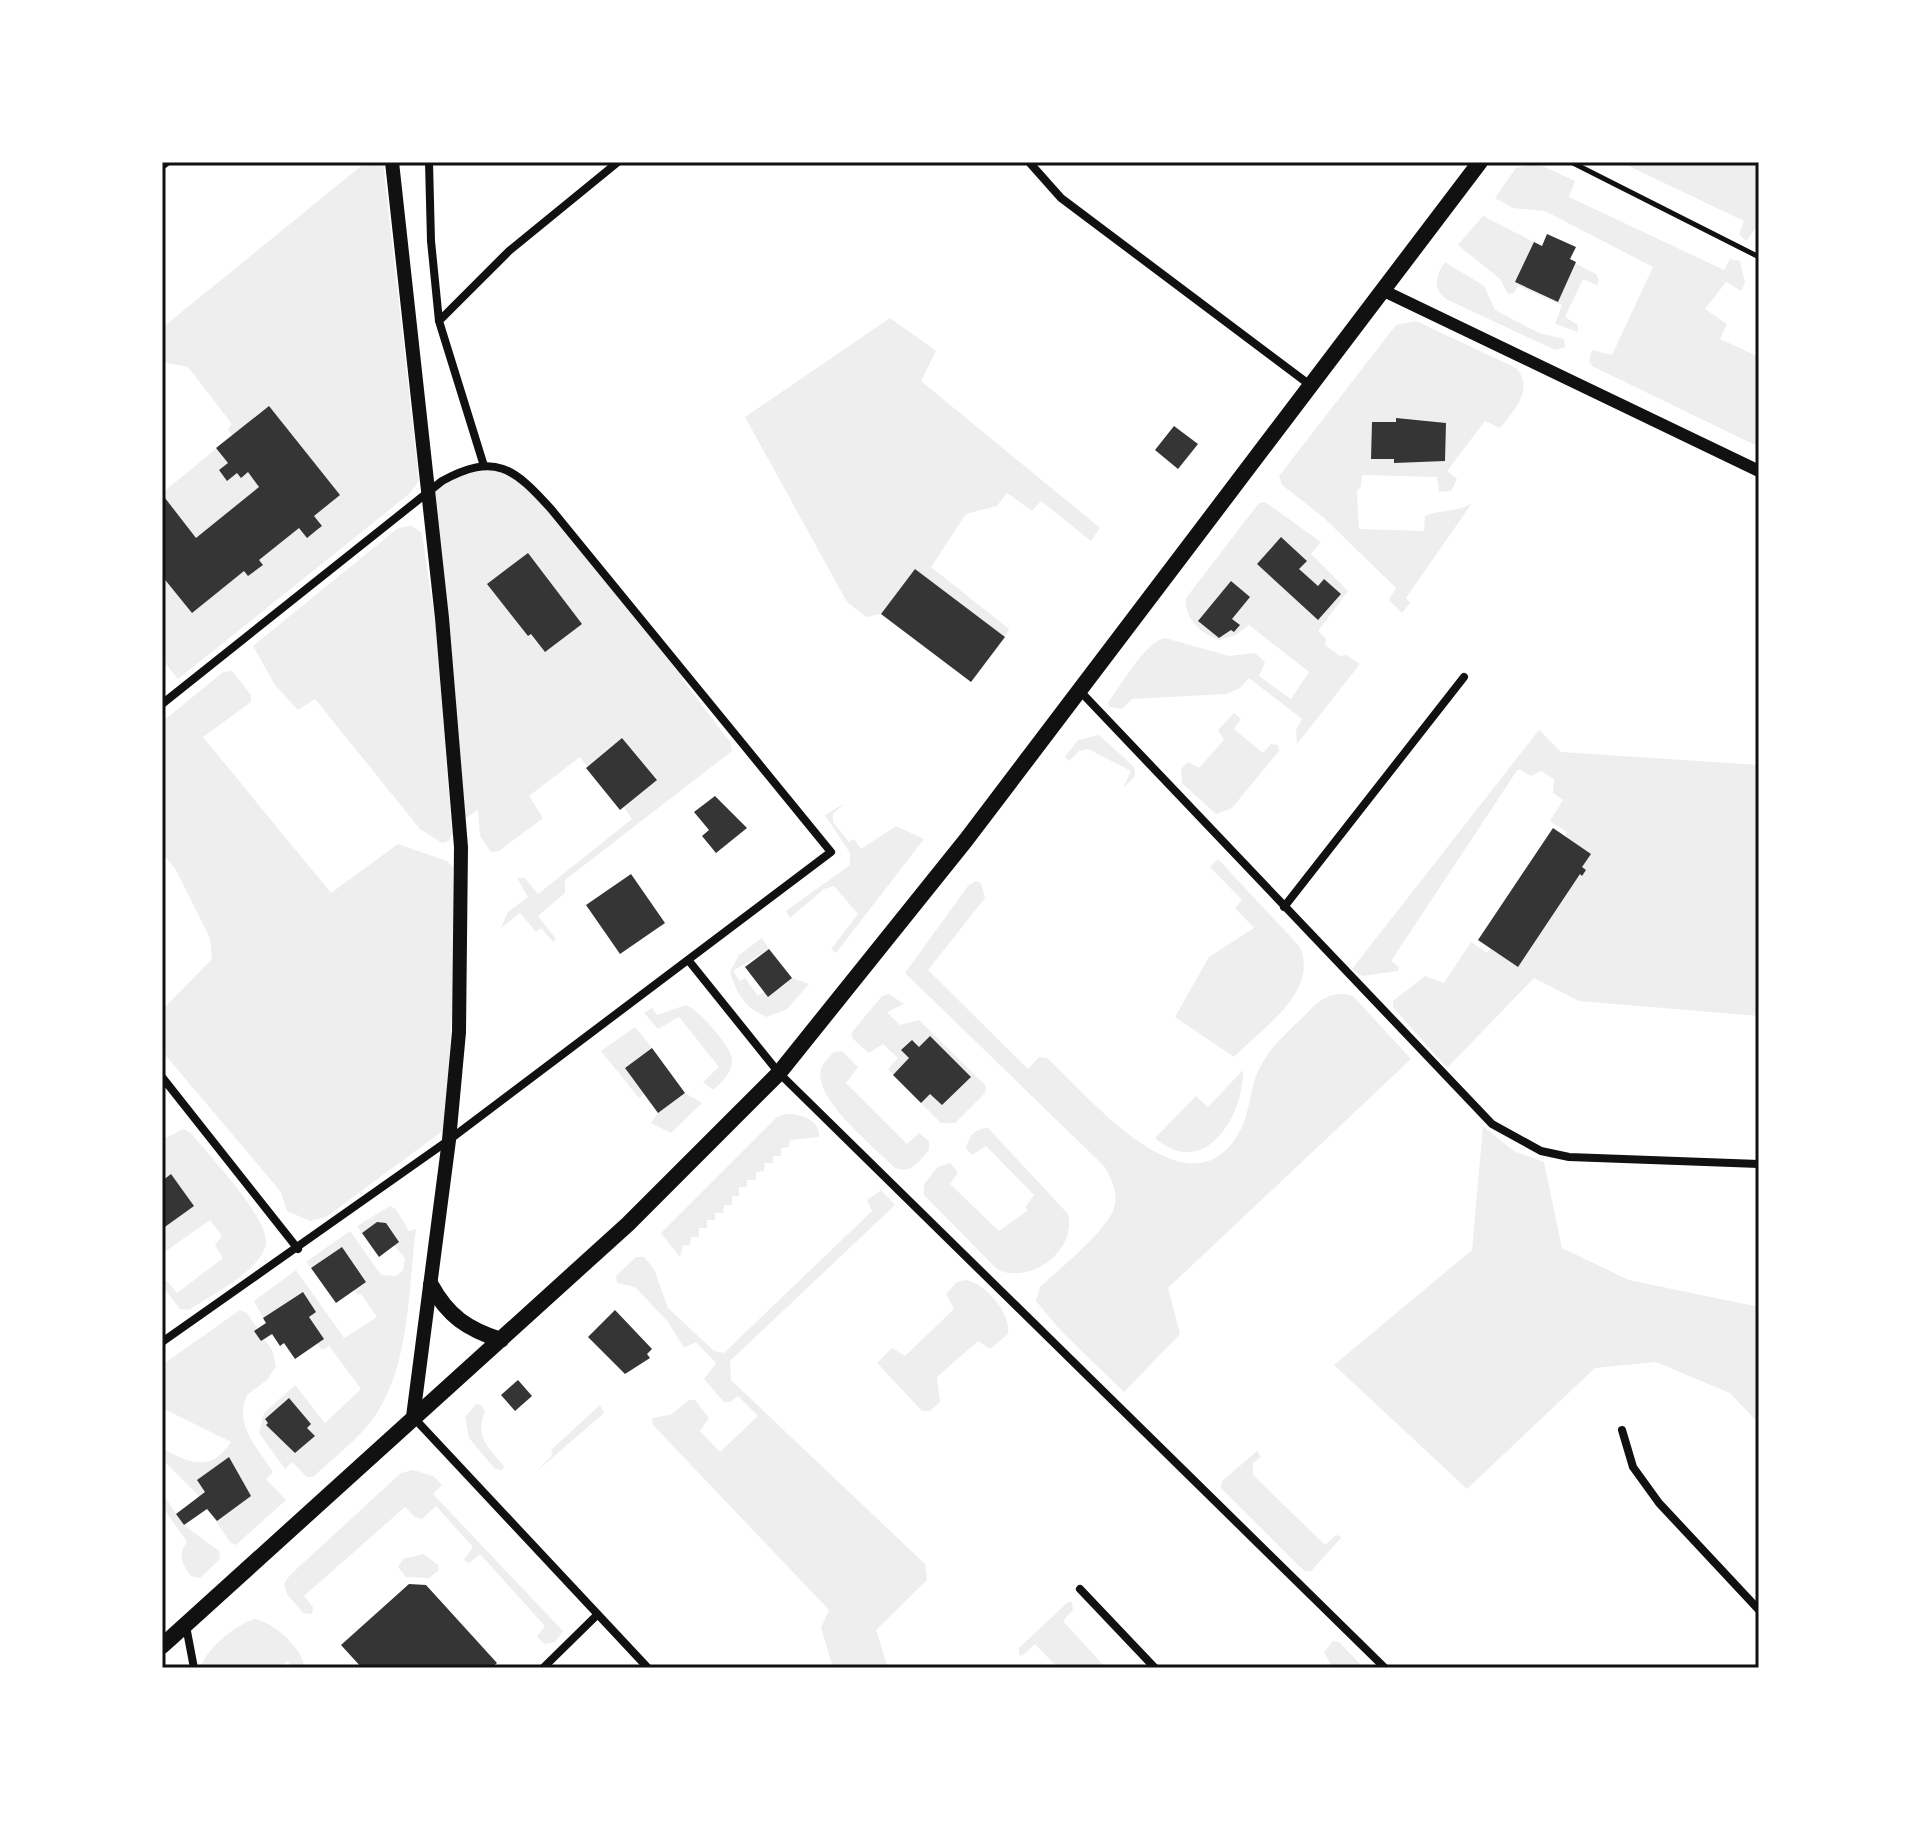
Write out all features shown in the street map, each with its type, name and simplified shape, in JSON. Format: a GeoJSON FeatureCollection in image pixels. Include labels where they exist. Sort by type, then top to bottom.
{"type":"FeatureCollection","features":[{"type":"Feature","properties":{"kind":"main road"},"geometry":{"type":"LineString","coordinates":[[392,162],[428,492],[461,847],[459,1028],[449,1140],[413,1417]]}},
{"type":"Feature","properties":{"kind":"main road"},"geometry":{"type":"LineString","coordinates":[[162,1646],[668,1186],[779,1073],[902,923],[1480,162]]}},
{"type":"Feature","properties":{"kind":"main road"},"geometry":{"type":"LineString","coordinates":[[431,1285],[453,1318],[474,1331],[501,1340]]}},
{"type":"Feature","properties":{"kind":"street"},"geometry":{"type":"LineString","coordinates":[[162,166],[167,162]]}},
{"type":"Feature","properties":{"kind":"street"},"geometry":{"type":"LineString","coordinates":[[429,162],[431,241],[439,321],[484,466]]}},
{"type":"Feature","properties":{"kind":"street"},"geometry":{"type":"LineString","coordinates":[[439,321],[509,251],[618,162]]}},
{"type":"Feature","properties":{"kind":"street"},"geometry":{"type":"LineString","coordinates":[[1029,162],[1061,198],[1310,385]]}},
{"type":"Feature","properties":{"kind":"street"},"geometry":{"type":"LineString","coordinates":[[1382,290],[1759,471]]}},
{"type":"Feature","properties":{"kind":"street"},"geometry":{"type":"LineString","coordinates":[[162,704],[428,492],[464,469],[484,466],[509,469],[521,476],[831,852],[449,1140],[162,1342]]}},
{"type":"Feature","properties":{"kind":"street"},"geometry":{"type":"LineString","coordinates":[[1284,907],[1464,677]]}},
{"type":"Feature","properties":{"kind":"street"},"geometry":{"type":"LineString","coordinates":[[1079,689],[1419,1051],[1492,1124],[1516,1140],[1569,1157],[1759,1164]]}},
{"type":"Feature","properties":{"kind":"street"},"geometry":{"type":"LineString","coordinates":[[689,961],[779,1073],[1385,1668]]}},
{"type":"Feature","properties":{"kind":"street"},"geometry":{"type":"LineString","coordinates":[[162,1077],[298,1249]]}},
{"type":"Feature","properties":{"kind":"street"},"geometry":{"type":"LineString","coordinates":[[413,1417],[648,1668]]}},
{"type":"Feature","properties":{"kind":"street"},"geometry":{"type":"LineString","coordinates":[[1622,1430],[1633,1467],[1659,1503],[1759,1610]]}},
{"type":"Feature","properties":{"kind":"street"},"geometry":{"type":"LineString","coordinates":[[1080,1589],[1155,1668]]}},
{"type":"Feature","properties":{"kind":"street"},"geometry":{"type":"LineString","coordinates":[[543,1668],[597,1615]]}},
{"type":"Feature","properties":{"kind":"street"},"geometry":{"type":"LineString","coordinates":[[186,1624],[194,1668]]}},
{"type":"Feature","properties":{"kind":"lane"},"geometry":{"type":"LineString","coordinates":[[1571,162],[1759,257]]}},
{"type":"Feature","properties":{"kind":"shaded area"},"geometry":{"type":"Polygon","coordinates":[[[366,162],[383,162],[419,481],[409,494],[178,679],[162,659],[162,493],[232,436],[228,429],[232,424],[188,367],[162,362],[162,328],[366,162]]]}},
{"type":"Feature","properties":{"kind":"shaded area"},"geometry":{"type":"Polygon","coordinates":[[[1620,162],[1759,162],[1759,229],[1756,228],[1746,241],[1739,234],[1744,221],[1620,162]]]}},
{"type":"Feature","properties":{"kind":"shaded area"},"geometry":{"type":"Polygon","coordinates":[[[1536,163],[1575,181],[1569,197],[1724,270],[1730,259],[1740,261],[1745,283],[1741,291],[1726,282],[1705,309],[1727,324],[1720,339],[1759,357],[1759,447],[1592,366],[1589,361],[1592,350],[1612,355],[1653,267],[1545,211],[1513,208],[1495,198],[1516,168],[1536,163]]]}},
{"type":"Feature","properties":{"kind":"shaded area"},"geometry":{"type":"Polygon","coordinates":[[[1483,216],[1596,274],[1599,280],[1597,285],[1583,279],[1565,317],[1578,325],[1578,332],[1555,324],[1562,305],[1518,286],[1514,293],[1508,294],[1500,279],[1458,245],[1483,216]]]}},
{"type":"Feature","properties":{"kind":"shaded area"},"geometry":{"type":"Polygon","coordinates":[[[1445,262],[1484,286],[1495,310],[1539,333],[1564,339],[1565,347],[1555,350],[1446,299],[1437,286],[1439,272],[1445,262]]]}},
{"type":"Feature","properties":{"kind":"shaded area"},"geometry":{"type":"Polygon","coordinates":[[[890,318],[936,351],[921,381],[1100,528],[1091,541],[1041,501],[1032,511],[1007,493],[997,506],[966,514],[931,567],[1009,629],[1005,637],[915,569],[881,614],[866,617],[847,602],[745,417],[890,318]]]}},
{"type":"Feature","properties":{"kind":"shaded area"},"geometry":{"type":"Polygon","coordinates":[[[1416,321],[1516,368],[1521,376],[1523,391],[1500,428],[1485,421],[1447,471],[1457,479],[1451,491],[1439,492],[1437,477],[1362,475],[1361,487],[1357,491],[1359,529],[1424,531],[1425,516],[1472,503],[1406,598],[1410,603],[1402,613],[1389,600],[1396,588],[1323,517],[1282,485],[1279,476],[1396,325],[1416,321]]]}},
{"type":"Feature","properties":{"kind":"shaded area"},"geometry":{"type":"Polygon","coordinates":[[[483,467],[521,477],[686,676],[682,679],[730,742],[732,751],[565,880],[565,893],[538,916],[556,939],[553,942],[541,928],[536,932],[520,913],[501,928],[508,912],[528,897],[517,878],[525,878],[538,894],[632,819],[624,807],[657,779],[622,738],[587,766],[580,757],[529,796],[543,818],[499,851],[491,852],[480,836],[478,810],[461,821],[429,493],[442,482],[483,467]]]}},
{"type":"Feature","properties":{"kind":"shaded area"},"geometry":{"type":"Polygon","coordinates":[[[1265,502],[1321,542],[1311,554],[1348,591],[1318,631],[1326,639],[1325,645],[1340,656],[1346,655],[1360,664],[1297,744],[1296,730],[1302,719],[1249,678],[1240,688],[1226,694],[1132,699],[1122,709],[1109,707],[1108,703],[1142,655],[1165,638],[1229,656],[1255,653],[1265,662],[1259,676],[1291,699],[1309,672],[1249,625],[1236,635],[1219,640],[1212,637],[1195,624],[1186,605],[1186,598],[1259,503],[1265,502]]]}},
{"type":"Feature","properties":{"kind":"shaded area"},"geometry":{"type":"Polygon","coordinates":[[[411,526],[421,532],[436,628],[452,834],[449,841],[442,843],[420,829],[315,699],[298,710],[275,685],[253,646],[398,528],[411,526]]]}},
{"type":"Feature","properties":{"kind":"shaded area"},"geometry":{"type":"Polygon","coordinates":[[[232,671],[251,695],[251,702],[203,737],[331,893],[398,844],[447,861],[453,867],[453,1001],[444,1130],[326,1217],[310,1221],[287,1211],[281,1192],[162,1051],[162,1010],[212,959],[210,938],[176,870],[162,853],[162,722],[223,672],[232,671]]]}},
{"type":"Feature","properties":{"kind":"shaded area"},"geometry":{"type":"Polygon","coordinates":[[[1234,713],[1241,719],[1234,729],[1263,753],[1271,744],[1278,745],[1279,751],[1232,808],[1216,814],[1182,783],[1181,769],[1188,762],[1199,768],[1224,740],[1218,730],[1234,713]]]}},
{"type":"Feature","properties":{"kind":"shaded area"},"geometry":{"type":"Polygon","coordinates":[[[1539,730],[1561,752],[1759,765],[1759,1016],[1579,1001],[1534,978],[1447,1068],[1393,1007],[1393,1001],[1425,976],[1444,983],[1471,942],[1487,953],[1569,839],[1565,836],[1567,832],[1550,821],[1563,800],[1553,793],[1554,779],[1541,771],[1531,776],[1518,769],[1391,961],[1399,967],[1398,971],[1362,976],[1352,969],[1539,730]]]}},
{"type":"Feature","properties":{"kind":"shaded area"},"geometry":{"type":"Polygon","coordinates":[[[1099,735],[1134,767],[1135,776],[1123,788],[1131,771],[1088,749],[1079,751],[1069,761],[1065,757],[1078,740],[1099,735]]]}},
{"type":"Feature","properties":{"kind":"shaded area"},"geometry":{"type":"Polygon","coordinates":[[[845,803],[833,814],[833,822],[849,842],[854,839],[861,849],[896,826],[924,839],[836,953],[831,949],[858,914],[834,886],[824,889],[790,918],[786,911],[850,865],[850,853],[825,815],[845,803]]]}},
{"type":"Feature","properties":{"kind":"shaded area"},"geometry":{"type":"Polygon","coordinates":[[[1218,859],[1300,947],[1304,963],[1302,979],[1285,1008],[1234,1057],[1175,1017],[1209,957],[1254,928],[1235,908],[1242,900],[1210,867],[1218,859]]]}},
{"type":"Feature","properties":{"kind":"shaded area"},"geometry":{"type":"Polygon","coordinates":[[[976,881],[981,883],[985,898],[928,970],[1028,1069],[1039,1057],[1047,1058],[1114,1122],[1141,1143],[1169,1158],[1196,1163],[1220,1155],[1241,1129],[1256,1076],[1265,1058],[1316,1004],[1327,997],[1339,994],[1353,996],[1411,1059],[1168,1288],[1180,1334],[1124,1392],[1061,1331],[1036,1301],[1040,1287],[1092,1239],[1109,1218],[1116,1197],[1104,1166],[905,973],[968,886],[976,881]]]}},
{"type":"Feature","properties":{"kind":"shaded area"},"geometry":{"type":"Polygon","coordinates":[[[762,938],[769,949],[733,971],[740,981],[745,978],[758,996],[764,992],[768,996],[792,978],[809,984],[787,1009],[767,1017],[753,1010],[743,999],[730,972],[739,955],[762,938]]]}},
{"type":"Feature","properties":{"kind":"shaded area"},"geometry":{"type":"Polygon","coordinates":[[[889,994],[904,1004],[887,1012],[900,1025],[919,1020],[986,1086],[985,1093],[955,1123],[941,1123],[921,1103],[948,1063],[893,1075],[888,1069],[898,1058],[883,1044],[869,1053],[852,1038],[852,1032],[882,996],[889,994]]]}},
{"type":"Feature","properties":{"kind":"shaded area"},"geometry":{"type":"Polygon","coordinates":[[[686,1005],[708,1024],[731,1055],[731,1068],[713,1090],[703,1082],[719,1067],[679,1017],[658,1029],[644,1013],[652,1008],[657,1015],[686,1005]]]}},
{"type":"Feature","properties":{"kind":"shaded area"},"geometry":{"type":"Polygon","coordinates":[[[635,1027],[652,1048],[625,1068],[644,1094],[639,1098],[601,1051],[635,1027]]]}},
{"type":"Feature","properties":{"kind":"shaded area"},"geometry":{"type":"Polygon","coordinates":[[[842,1051],[858,1067],[846,1083],[907,1144],[919,1133],[929,1141],[929,1150],[914,1166],[905,1170],[894,1167],[846,1120],[825,1092],[821,1079],[822,1067],[834,1052],[842,1051]]]}},
{"type":"Feature","properties":{"kind":"shaded area"},"geometry":{"type":"Polygon","coordinates":[[[1243,1070],[1242,1088],[1229,1123],[1205,1148],[1190,1152],[1173,1149],[1155,1138],[1196,1096],[1208,1107],[1243,1070]]]}},
{"type":"Feature","properties":{"kind":"shaded area"},"geometry":{"type":"Polygon","coordinates":[[[685,1093],[702,1103],[671,1133],[651,1123],[658,1113],[685,1093]]]}},
{"type":"Feature","properties":{"kind":"shaded area"},"geometry":{"type":"Polygon","coordinates":[[[787,1114],[813,1122],[819,1137],[790,1140],[789,1147],[781,1148],[781,1156],[773,1156],[773,1163],[765,1163],[764,1171],[756,1172],[756,1180],[747,1180],[747,1187],[739,1187],[739,1196],[732,1196],[732,1205],[724,1205],[723,1213],[715,1213],[715,1220],[707,1220],[707,1228],[699,1228],[699,1237],[691,1237],[690,1245],[683,1245],[680,1257],[661,1233],[777,1117],[787,1114]]]}},
{"type":"Feature","properties":{"kind":"shaded area"},"geometry":{"type":"Polygon","coordinates":[[[1483,1126],[1514,1151],[1544,1162],[1562,1248],[1629,1280],[1759,1307],[1759,1424],[1730,1393],[1656,1362],[1595,1368],[1467,1489],[1334,1365],[1472,1250],[1483,1126]]]}},
{"type":"Feature","properties":{"kind":"shaded area"},"geometry":{"type":"Polygon","coordinates":[[[988,1128],[1068,1214],[1069,1228],[1059,1252],[1037,1268],[1024,1272],[998,1270],[924,1195],[924,1184],[938,1167],[950,1163],[958,1172],[950,1184],[999,1231],[1027,1211],[1026,1206],[1034,1195],[986,1146],[972,1155],[966,1149],[973,1134],[988,1128]]]}},
{"type":"Feature","properties":{"kind":"shaded area"},"geometry":{"type":"Polygon","coordinates":[[[183,1129],[191,1133],[238,1189],[260,1223],[265,1237],[265,1248],[252,1267],[189,1310],[180,1309],[162,1286],[162,1280],[167,1281],[177,1293],[223,1258],[215,1245],[222,1236],[210,1220],[162,1254],[162,1140],[183,1129]]]}},
{"type":"Feature","properties":{"kind":"shaded area"},"geometry":{"type":"Polygon","coordinates":[[[881,1190],[895,1205],[730,1361],[731,1380],[925,1564],[927,1580],[876,1630],[888,1668],[833,1668],[821,1628],[829,1610],[653,1425],[652,1418],[670,1415],[689,1400],[695,1400],[709,1418],[700,1431],[720,1452],[758,1416],[738,1396],[724,1402],[704,1379],[716,1363],[696,1342],[684,1348],[668,1322],[635,1287],[617,1283],[616,1276],[636,1257],[644,1257],[654,1269],[668,1308],[714,1351],[724,1353],[872,1211],[867,1200],[881,1190]]]}},
{"type":"Feature","properties":{"kind":"shaded area"},"geometry":{"type":"Polygon","coordinates":[[[390,1206],[396,1209],[409,1231],[416,1229],[406,1326],[395,1374],[369,1424],[313,1477],[307,1477],[292,1462],[285,1469],[259,1433],[264,1413],[295,1385],[325,1423],[361,1389],[329,1346],[322,1350],[296,1312],[263,1318],[254,1301],[296,1270],[344,1338],[377,1317],[361,1294],[354,1290],[366,1281],[342,1247],[311,1268],[306,1262],[350,1231],[381,1275],[396,1276],[403,1270],[405,1258],[381,1231],[362,1233],[357,1226],[390,1206]]]}},
{"type":"Feature","properties":{"kind":"shaded area"},"geometry":{"type":"Polygon","coordinates":[[[966,1280],[981,1287],[996,1301],[1006,1317],[1008,1334],[990,1349],[978,1341],[937,1377],[940,1402],[930,1411],[922,1411],[877,1363],[892,1348],[905,1356],[954,1309],[946,1294],[957,1282],[966,1280]]]}},
{"type":"Feature","properties":{"kind":"shaded area"},"geometry":{"type":"Polygon","coordinates":[[[240,1310],[247,1313],[272,1350],[276,1366],[267,1380],[247,1395],[243,1406],[245,1426],[273,1472],[266,1479],[286,1500],[236,1545],[230,1542],[200,1497],[162,1459],[162,1448],[191,1461],[208,1461],[224,1452],[231,1442],[162,1408],[162,1365],[240,1310]]]}},
{"type":"Feature","properties":{"kind":"shaded area"},"geometry":{"type":"Polygon","coordinates":[[[476,1404],[481,1405],[485,1412],[482,1435],[504,1466],[502,1470],[495,1469],[469,1438],[465,1417],[476,1404]]]}},
{"type":"Feature","properties":{"kind":"shaded area"},"geometry":{"type":"Polygon","coordinates":[[[600,1405],[604,1413],[536,1472],[553,1454],[551,1450],[600,1405]]]}},
{"type":"Feature","properties":{"kind":"shaded area"},"geometry":{"type":"Polygon","coordinates":[[[1257,1451],[1261,1457],[1253,1463],[1253,1475],[1325,1545],[1336,1535],[1342,1537],[1311,1571],[1304,1571],[1221,1488],[1222,1481],[1257,1451]]]}},
{"type":"Feature","properties":{"kind":"shaded area"},"geometry":{"type":"Polygon","coordinates":[[[413,1470],[433,1476],[442,1485],[433,1494],[563,1631],[555,1642],[545,1644],[537,1637],[545,1626],[480,1554],[469,1563],[464,1560],[473,1547],[436,1506],[422,1519],[415,1517],[405,1507],[304,1596],[313,1607],[312,1614],[303,1613],[287,1594],[284,1584],[290,1575],[401,1473],[413,1470]]]}},
{"type":"Feature","properties":{"kind":"shaded area"},"geometry":{"type":"Polygon","coordinates":[[[162,1493],[184,1525],[219,1551],[220,1559],[200,1578],[191,1576],[183,1564],[181,1555],[187,1542],[162,1506],[162,1493]]]}},
{"type":"Feature","properties":{"kind":"shaded area"},"geometry":{"type":"Polygon","coordinates":[[[424,1554],[438,1565],[439,1570],[429,1578],[406,1577],[398,1567],[403,1559],[424,1554]]]}},
{"type":"Feature","properties":{"kind":"shaded area"},"geometry":{"type":"Polygon","coordinates":[[[1068,1602],[1072,1602],[1073,1610],[1063,1621],[1106,1668],[1058,1668],[1035,1644],[1022,1656],[1019,1654],[1019,1648],[1068,1602]]]}},
{"type":"Feature","properties":{"kind":"shaded area"},"geometry":{"type":"Polygon","coordinates":[[[255,1619],[270,1625],[293,1645],[304,1668],[294,1668],[287,1661],[279,1668],[201,1668],[208,1654],[222,1639],[255,1619]]]}},
{"type":"Feature","properties":{"kind":"shaded area"},"geometry":{"type":"Polygon","coordinates":[[[1333,1641],[1339,1642],[1364,1668],[1328,1668],[1331,1665],[1324,1652],[1333,1641]]]}},
{"type":"Feature","properties":{"kind":"building"},"geometry":{"type":"Polygon","coordinates":[[[1547,234],[1576,247],[1570,259],[1576,262],[1558,302],[1515,282],[1534,242],[1542,246],[1547,234]]]}},
{"type":"Feature","properties":{"kind":"building"},"geometry":{"type":"Polygon","coordinates":[[[269,406],[340,495],[314,516],[322,526],[307,538],[299,528],[259,560],[263,565],[248,576],[244,571],[192,613],[162,576],[162,501],[165,498],[196,538],[259,487],[248,472],[241,478],[237,473],[227,481],[219,470],[228,463],[216,448],[269,406]]]}},
{"type":"Feature","properties":{"kind":"building"},"geometry":{"type":"Polygon","coordinates":[[[1396,418],[1446,423],[1445,461],[1394,463],[1394,459],[1371,459],[1372,422],[1396,422],[1396,418]]]}},
{"type":"Feature","properties":{"kind":"building"},"geometry":{"type":"Polygon","coordinates":[[[1174,426],[1198,444],[1178,469],[1155,450],[1174,426]]]}},
{"type":"Feature","properties":{"kind":"building"},"geometry":{"type":"Polygon","coordinates":[[[1281,537],[1307,561],[1299,569],[1318,586],[1324,579],[1341,594],[1318,620],[1257,564],[1281,537]]]}},
{"type":"Feature","properties":{"kind":"building"},"geometry":{"type":"Polygon","coordinates":[[[528,553],[582,624],[545,652],[531,634],[528,636],[487,584],[528,553]]]}},
{"type":"Feature","properties":{"kind":"building"},"geometry":{"type":"Polygon","coordinates":[[[915,569],[1005,637],[971,682],[881,614],[915,569]]]}},
{"type":"Feature","properties":{"kind":"building"},"geometry":{"type":"Polygon","coordinates":[[[1231,581],[1250,597],[1232,619],[1240,625],[1234,632],[1231,630],[1219,638],[1198,621],[1231,581]]]}},
{"type":"Feature","properties":{"kind":"building"},"geometry":{"type":"Polygon","coordinates":[[[622,738],[657,780],[620,810],[586,768],[622,738]]]}},
{"type":"Feature","properties":{"kind":"building"},"geometry":{"type":"Polygon","coordinates":[[[715,796],[747,828],[716,853],[702,836],[709,830],[694,812],[715,796]]]}},
{"type":"Feature","properties":{"kind":"building"},"geometry":{"type":"Polygon","coordinates":[[[1553,828],[1591,854],[1582,867],[1586,870],[1582,876],[1580,874],[1518,967],[1478,940],[1553,828]]]}},
{"type":"Feature","properties":{"kind":"building"},"geometry":{"type":"Polygon","coordinates":[[[631,874],[665,923],[620,954],[586,905],[631,874]]]}},
{"type":"Feature","properties":{"kind":"building"},"geometry":{"type":"Polygon","coordinates":[[[769,949],[792,978],[768,997],[745,967],[769,949]]]}},
{"type":"Feature","properties":{"kind":"building"},"geometry":{"type":"Polygon","coordinates":[[[930,1036],[971,1077],[942,1105],[930,1094],[921,1103],[893,1075],[909,1058],[901,1050],[912,1040],[919,1047],[930,1036]]]}},
{"type":"Feature","properties":{"kind":"building"},"geometry":{"type":"Polygon","coordinates":[[[652,1048],[685,1093],[658,1113],[625,1068],[652,1048]]]}},
{"type":"Feature","properties":{"kind":"building"},"geometry":{"type":"Polygon","coordinates":[[[171,1174],[194,1206],[162,1229],[162,1181],[171,1174]]]}},
{"type":"Feature","properties":{"kind":"building"},"geometry":{"type":"Polygon","coordinates":[[[377,1222],[386,1223],[399,1242],[379,1257],[362,1233],[377,1222]]]}},
{"type":"Feature","properties":{"kind":"building"},"geometry":{"type":"Polygon","coordinates":[[[342,1247],[366,1282],[336,1303],[311,1268],[342,1247]]]}},
{"type":"Feature","properties":{"kind":"building"},"geometry":{"type":"Polygon","coordinates":[[[303,1292],[316,1312],[309,1317],[324,1339],[295,1359],[284,1343],[280,1346],[272,1334],[261,1341],[254,1331],[266,1323],[263,1318],[303,1292]]]}},
{"type":"Feature","properties":{"kind":"building"},"geometry":{"type":"Polygon","coordinates":[[[615,1310],[652,1349],[647,1354],[650,1358],[625,1374],[588,1337],[615,1310]]]}},
{"type":"Feature","properties":{"kind":"building"},"geometry":{"type":"Polygon","coordinates":[[[518,1380],[532,1396],[515,1411],[501,1395],[518,1380]]]}},
{"type":"Feature","properties":{"kind":"building"},"geometry":{"type":"Polygon","coordinates":[[[289,1398],[311,1424],[307,1428],[315,1436],[295,1453],[266,1425],[265,1419],[289,1398]]]}},
{"type":"Feature","properties":{"kind":"building"},"geometry":{"type":"Polygon","coordinates":[[[229,1457],[251,1496],[217,1521],[207,1509],[184,1525],[176,1514],[205,1492],[197,1480],[229,1457]]]}},
{"type":"Feature","properties":{"kind":"building"},"geometry":{"type":"Polygon","coordinates":[[[409,1584],[426,1585],[497,1663],[491,1668],[362,1668],[341,1645],[409,1584]]]}}]}
